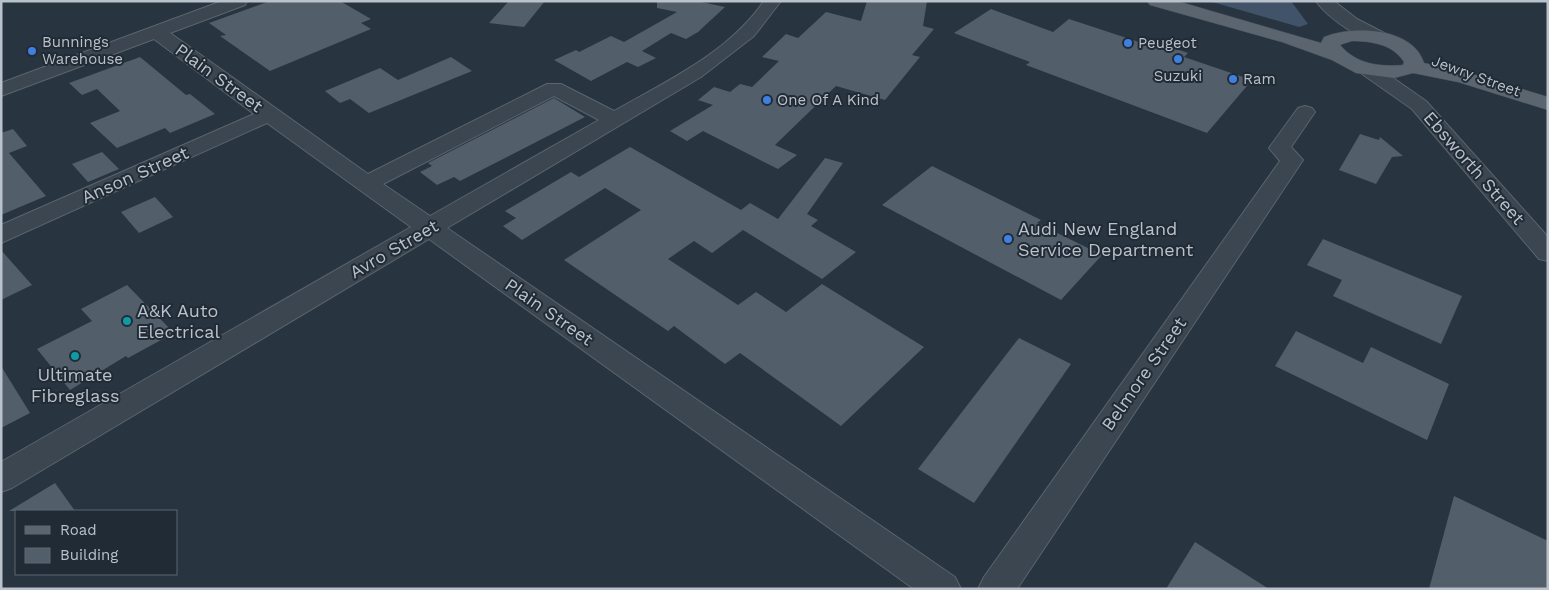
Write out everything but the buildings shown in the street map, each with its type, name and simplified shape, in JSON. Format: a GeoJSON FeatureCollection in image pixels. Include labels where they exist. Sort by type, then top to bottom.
{"type":"FeatureCollection","features":[{"type":"Feature","properties":{"kind":"main road"},"geometry":{"type":"LineString","coordinates":[[1156,1],[1289,38],[1337,44],[1356,34],[1382,39],[1407,62],[1392,72],[1369,70],[1355,66],[1337,44]]}},
{"type":"Feature","properties":{"kind":"main road","name":"Jewry Street"},"geometry":{"type":"LineString","coordinates":[[1407,62],[1548,103]]}},
{"type":"Feature","properties":{"kind":"street"},"geometry":{"type":"LineString","coordinates":[[1,90],[158,33],[239,1]]}},
{"type":"Feature","properties":{"kind":"street","name":"Avro Street"},"geometry":{"type":"LineString","coordinates":[[1,478],[694,73],[726,51],[766,14],[773,1]]}},
{"type":"Feature","properties":{"kind":"street"},"geometry":{"type":"LineString","coordinates":[[1328,6],[1382,39]]}},
{"type":"Feature","properties":{"kind":"street"},"geometry":{"type":"LineString","coordinates":[[1328,6],[1337,44]]}},
{"type":"Feature","properties":{"kind":"street","name":"Plain Street"},"geometry":{"type":"LineString","coordinates":[[158,33],[269,115],[943,589]]}},
{"type":"Feature","properties":{"kind":"street","name":"Ebsworth Street"},"geometry":{"type":"LineString","coordinates":[[1407,62],[1419,105]]}},
{"type":"Feature","properties":{"kind":"street","name":"Ebsworth Street"},"geometry":{"type":"LineString","coordinates":[[1369,70],[1419,105],[1548,253]]}},
{"type":"Feature","properties":{"kind":"street"},"geometry":{"type":"LineString","coordinates":[[367,183],[554,88],[613,119]]}},
{"type":"Feature","properties":{"kind":"street","name":"Belmore Street"},"geometry":{"type":"LineString","coordinates":[[996,589],[1292,160],[1280,148],[1305,112]]}},
{"type":"Feature","properties":{"kind":"street","name":"Anson Street"},"geometry":{"type":"LineString","coordinates":[[1,236],[269,115]]}},
{"type":"Feature","properties":{"kind":"water"},"geometry":{"type":"Polygon","coordinates":[[[1209,1],[1291,1],[1308,24],[1299,27],[1209,1]]]}},
{"type":"Feature","properties":{"kind":"place","name":"Peugeot"},"geometry":{"type":"Point","coordinates":[1128,43]}},
{"type":"Feature","properties":{"kind":"place","name":"Bunnings Warehouse"},"geometry":{"type":"Point","coordinates":[32,51]}},
{"type":"Feature","properties":{"kind":"place","name":"Suzuki"},"geometry":{"type":"Point","coordinates":[1178,59]}},
{"type":"Feature","properties":{"kind":"place","name":"Ram"},"geometry":{"type":"Point","coordinates":[1233,79]}},
{"type":"Feature","properties":{"kind":"place","name":"One Of A Kind"},"geometry":{"type":"Point","coordinates":[767,100]}},
{"type":"Feature","properties":{"kind":"place","name":"Audi New England Service Department"},"geometry":{"type":"Point","coordinates":[1008,239]}},
{"type":"Feature","properties":{"kind":"place","name":"A&K Auto Electrical"},"geometry":{"type":"Point","coordinates":[127,321]}},
{"type":"Feature","properties":{"kind":"place","name":"Ultimate Fibreglass"},"geometry":{"type":"Point","coordinates":[75,356]}}]}
